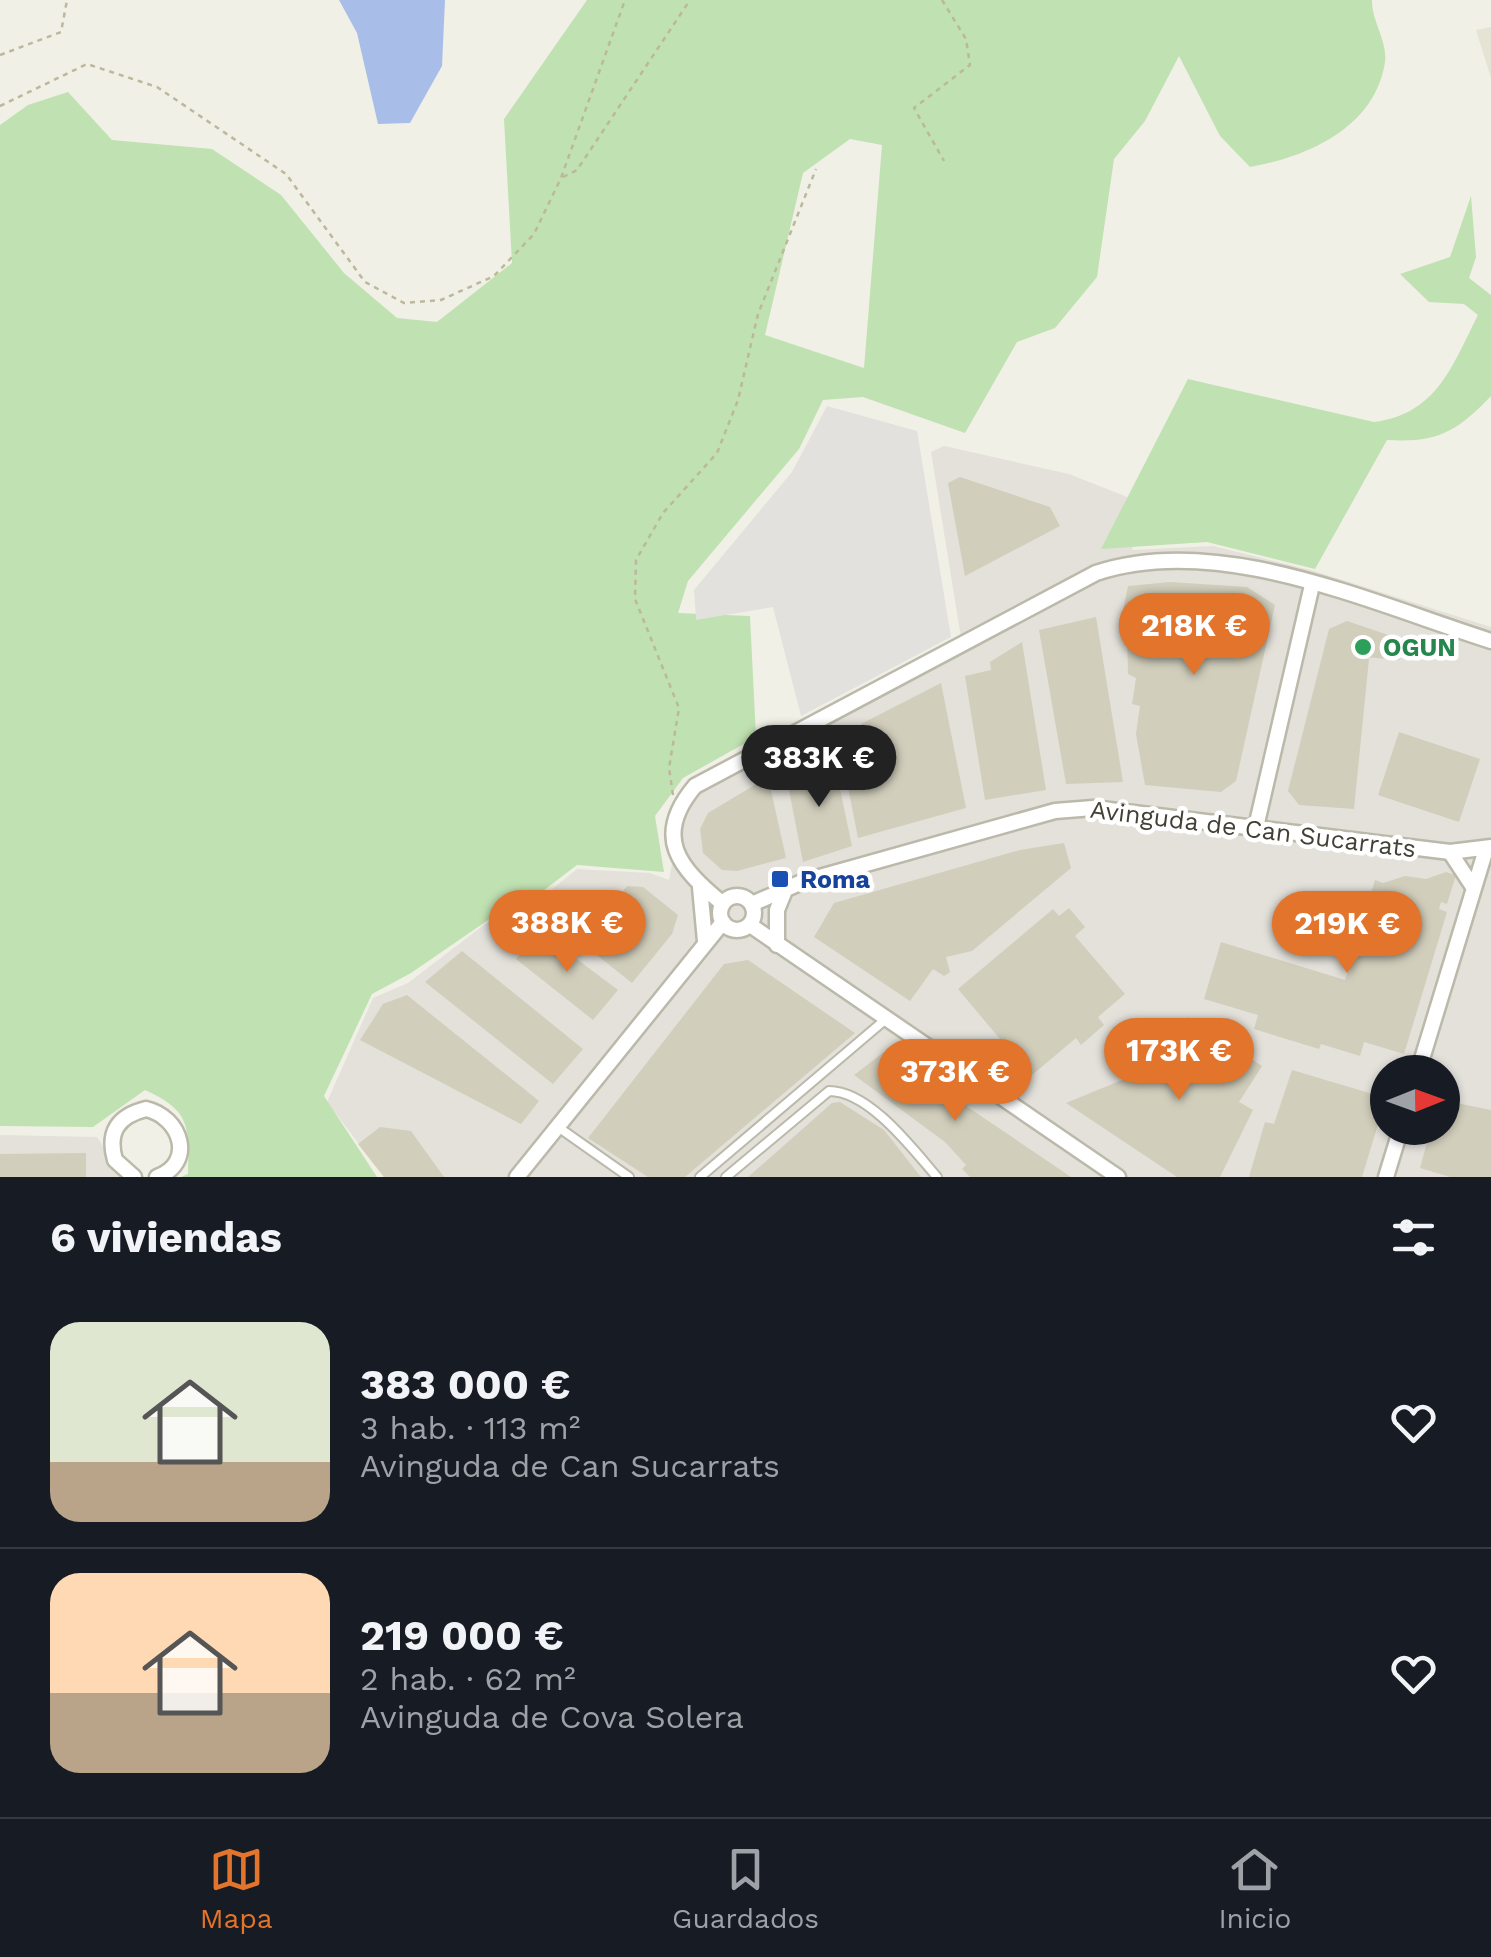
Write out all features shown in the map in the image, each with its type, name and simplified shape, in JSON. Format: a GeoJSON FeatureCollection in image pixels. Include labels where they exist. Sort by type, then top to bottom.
{"type":"FeatureCollection","features":[{"type":"Feature","properties":{"kind":"street"},"geometry":{"type":"LineString","coordinates":[[723,904],[700,886],[676,853],[672,825],[683,800],[695,786],[1096,573],[1128,562],[1179,558],[1268,570],[1491,641]]}},
{"type":"Feature","properties":{"kind":"street"},"geometry":{"type":"LineString","coordinates":[[1256,827],[1312,585]]}},
{"type":"Feature","properties":{"kind":"street","name":"Avinguda de Can Sucarrats"},"geometry":{"type":"LineString","coordinates":[[752,904],[786,888],[1055,811],[1093,808],[1450,852],[1488,848]]}},
{"type":"Feature","properties":{"kind":"street"},"geometry":{"type":"LineString","coordinates":[[1423,1055],[1488,848]]}},
{"type":"Feature","properties":{"kind":"street"},"geometry":{"type":"LineString","coordinates":[[1450,852],[1462,864],[1474,888]]}},
{"type":"Feature","properties":{"kind":"street"},"geometry":{"type":"LineString","coordinates":[[700,886],[705,941]]}},
{"type":"Feature","properties":{"kind":"street"},"geometry":{"type":"LineString","coordinates":[[777,945],[778,910],[786,888]]}},
{"type":"Feature","properties":{"kind":"street"},"geometry":{"type":"LineString","coordinates":[[722,922],[734,930],[750,925],[755,915],[752,904],[738,896],[723,904]]}},
{"type":"Feature","properties":{"kind":"street"},"geometry":{"type":"LineString","coordinates":[[518,1177],[722,922],[723,904]]}},
{"type":"Feature","properties":{"kind":"street"},"geometry":{"type":"LineString","coordinates":[[750,925],[1118,1177]]}},
{"type":"Feature","properties":{"kind":"street"},"geometry":{"type":"LineString","coordinates":[[114,1177],[112,1137],[120,1121],[146,1110],[160,1112],[172,1121],[180,1137],[179,1155],[171,1169],[156,1177]]}},
{"type":"Feature","properties":{"kind":"street"},"geometry":{"type":"LineString","coordinates":[[1386,1177],[1396,1145]]}},
{"type":"Feature","properties":{"kind":"street"},"geometry":{"type":"LineString","coordinates":[[114,1160],[134,1177]]}},
{"type":"Feature","properties":{"kind":"lane"},"geometry":{"type":"LineString","coordinates":[[700,1177],[886,1019]]}},
{"type":"Feature","properties":{"kind":"lane"},"geometry":{"type":"LineString","coordinates":[[726,1177],[829,1091],[843,1091],[895,1128],[937,1177]]}},
{"type":"Feature","properties":{"kind":"lane"},"geometry":{"type":"LineString","coordinates":[[558,1127],[629,1177]]}},
{"type":"Feature","properties":{"kind":"path"},"geometry":{"type":"LineString","coordinates":[[0,55],[61,32],[67,0]]}},
{"type":"Feature","properties":{"kind":"path"},"geometry":{"type":"LineString","coordinates":[[0,106],[87,64],[156,87],[286,174],[365,282],[404,303],[442,300],[494,276],[534,234],[561,178],[625,0]]}},
{"type":"Feature","properties":{"kind":"path"},"geometry":{"type":"LineString","coordinates":[[561,178],[577,170],[690,0]]}},
{"type":"Feature","properties":{"kind":"path"},"geometry":{"type":"LineString","coordinates":[[942,0],[966,39],[970,65],[914,108],[944,160]]}},
{"type":"Feature","properties":{"kind":"path"},"geometry":{"type":"LineString","coordinates":[[683,800],[672,795],[669,768],[679,708],[635,600],[636,560],[663,513],[717,453],[738,400],[758,314],[816,169]]}},
{"type":"Feature","properties":{"kind":"shaded area"},"geometry":{"type":"Polygon","coordinates":[[[1491,27],[1491,78],[1476,30],[1491,27]]]}},
{"type":"Feature","properties":{"kind":"shaded area"},"geometry":{"type":"Polygon","coordinates":[[[827,406],[917,431],[951,637],[801,716],[773,607],[696,620],[694,590],[792,472],[827,406]]]}},
{"type":"Feature","properties":{"kind":"shaded area"},"geometry":{"type":"Polygon","coordinates":[[[944,446],[1069,474],[1145,504],[1132,550],[1213,546],[1314,571],[1491,627],[1491,1177],[384,1177],[327,1102],[373,998],[408,983],[493,918],[530,907],[577,869],[650,873],[669,880],[683,801],[962,644],[931,452],[944,446]]]}},
{"type":"Feature","properties":{"kind":"shaded area"},"geometry":{"type":"Polygon","coordinates":[[[0,1135],[97,1137],[123,1177],[0,1177],[0,1135]]]}},
{"type":"Feature","properties":{"kind":"green space"},"geometry":{"type":"Polygon","coordinates":[[[587,0],[1372,0],[1385,54],[1379,85],[1353,122],[1315,147],[1250,167],[1220,136],[1179,56],[1145,121],[1114,159],[1097,277],[1055,328],[1017,342],[965,433],[863,397],[823,400],[799,449],[688,581],[678,613],[750,616],[756,737],[683,778],[655,816],[664,872],[577,865],[527,903],[507,907],[411,973],[372,994],[324,1096],[377,1177],[181,1177],[188,1174],[184,1122],[171,1105],[145,1090],[93,1127],[0,1126],[0,125],[28,105],[68,92],[112,140],[212,149],[281,195],[344,273],[397,318],[437,322],[512,263],[504,119],[587,0]],[[850,139],[803,173],[765,335],[864,368],[882,145],[850,139]]]}},
{"type":"Feature","properties":{"kind":"green space"},"geometry":{"type":"Polygon","coordinates":[[[1471,196],[1476,257],[1469,278],[1491,295],[1491,396],[1445,433],[1387,440],[1315,569],[1207,542],[1101,549],[1188,379],[1374,422],[1413,409],[1428,398],[1450,369],[1478,315],[1464,304],[1429,302],[1400,274],[1450,257],[1471,196]]]}},
{"type":"Feature","properties":{"kind":"water"},"geometry":{"type":"Polygon","coordinates":[[[339,0],[445,0],[442,66],[410,123],[378,124],[357,33],[339,0]]]}},
{"type":"Feature","properties":{"kind":"building"},"geometry":{"type":"Polygon","coordinates":[[[960,477],[1050,507],[1060,526],[965,576],[948,483],[960,477]]]}},
{"type":"Feature","properties":{"kind":"building"},"geometry":{"type":"Polygon","coordinates":[[[1170,582],[1247,587],[1275,605],[1236,781],[1221,792],[1145,785],[1136,734],[1140,706],[1132,704],[1136,678],[1128,674],[1127,633],[1120,624],[1128,586],[1170,582]]]}},
{"type":"Feature","properties":{"kind":"building"},"geometry":{"type":"Polygon","coordinates":[[[1096,617],[1123,782],[1066,784],[1039,630],[1096,617]]]}},
{"type":"Feature","properties":{"kind":"building"},"geometry":{"type":"Polygon","coordinates":[[[1347,621],[1403,640],[1400,660],[1353,656],[1369,659],[1354,809],[1299,805],[1288,791],[1329,629],[1347,621]]]}},
{"type":"Feature","properties":{"kind":"building"},"geometry":{"type":"Polygon","coordinates":[[[1022,642],[1046,790],[985,800],[965,676],[991,670],[990,662],[1022,642]]]}},
{"type":"Feature","properties":{"kind":"building"},"geometry":{"type":"Polygon","coordinates":[[[941,683],[966,808],[858,838],[838,736],[862,731],[861,724],[941,683]]]}},
{"type":"Feature","properties":{"kind":"building"},"geometry":{"type":"Polygon","coordinates":[[[1399,732],[1480,759],[1459,822],[1378,795],[1399,732]]]}},
{"type":"Feature","properties":{"kind":"building"},"geometry":{"type":"Polygon","coordinates":[[[833,756],[852,846],[803,862],[788,785],[792,770],[833,756]]]}},
{"type":"Feature","properties":{"kind":"building"},"geometry":{"type":"Polygon","coordinates":[[[768,777],[786,858],[737,871],[722,870],[703,853],[700,829],[708,813],[768,777]]]}},
{"type":"Feature","properties":{"kind":"building"},"geometry":{"type":"Polygon","coordinates":[[[1064,843],[1071,868],[972,951],[946,957],[950,972],[944,976],[933,969],[910,1001],[814,937],[834,903],[1020,850],[1064,843]]]}},
{"type":"Feature","properties":{"kind":"building"},"geometry":{"type":"Polygon","coordinates":[[[1446,872],[1456,875],[1447,904],[1441,902],[1439,909],[1447,912],[1404,1054],[1364,1042],[1360,1056],[1321,1044],[1319,1049],[1254,1029],[1258,1015],[1204,999],[1221,942],[1345,980],[1375,880],[1383,883],[1405,876],[1426,879],[1446,872]]]}},
{"type":"Feature","properties":{"kind":"building"},"geometry":{"type":"Polygon","coordinates":[[[627,886],[643,887],[678,915],[672,934],[632,983],[583,944],[627,886]]]}},
{"type":"Feature","properties":{"kind":"building"},"geometry":{"type":"Polygon","coordinates":[[[1069,908],[1085,927],[1075,936],[1125,994],[1098,1017],[1104,1025],[1081,1045],[1076,1038],[1031,1076],[958,989],[1053,909],[1059,916],[1069,908]]]}},
{"type":"Feature","properties":{"kind":"building"},"geometry":{"type":"Polygon","coordinates":[[[539,931],[618,990],[593,1020],[516,959],[539,931]]]}},
{"type":"Feature","properties":{"kind":"building"},"geometry":{"type":"Polygon","coordinates":[[[462,951],[583,1049],[553,1084],[425,982],[462,951]]]}},
{"type":"Feature","properties":{"kind":"building"},"geometry":{"type":"Polygon","coordinates":[[[748,960],[855,1033],[685,1177],[648,1177],[588,1138],[724,964],[748,960]]]}},
{"type":"Feature","properties":{"kind":"building"},"geometry":{"type":"Polygon","coordinates":[[[407,995],[539,1101],[521,1124],[360,1040],[383,1004],[407,995]]]}},
{"type":"Feature","properties":{"kind":"building"},"geometry":{"type":"Polygon","coordinates":[[[1188,1017],[1262,1066],[1239,1102],[1253,1110],[1220,1177],[1177,1177],[1066,1103],[1122,1080],[1148,1038],[1166,1051],[1188,1017]]]}},
{"type":"Feature","properties":{"kind":"building"},"geometry":{"type":"Polygon","coordinates":[[[884,1052],[1071,1177],[970,1177],[962,1169],[966,1165],[945,1142],[854,1075],[884,1052]]]}},
{"type":"Feature","properties":{"kind":"building"},"geometry":{"type":"Polygon","coordinates":[[[1292,1070],[1370,1093],[1372,1145],[1362,1177],[1249,1177],[1265,1122],[1274,1124],[1292,1070]]]}},
{"type":"Feature","properties":{"kind":"building"},"geometry":{"type":"Polygon","coordinates":[[[840,1102],[884,1130],[921,1177],[748,1177],[832,1103],[840,1102]]]}},
{"type":"Feature","properties":{"kind":"building"},"geometry":{"type":"Polygon","coordinates":[[[1460,1104],[1491,1110],[1491,1177],[1450,1177],[1420,1168],[1426,1145],[1460,1145],[1460,1104]]]}},
{"type":"Feature","properties":{"kind":"building"},"geometry":{"type":"Polygon","coordinates":[[[380,1127],[411,1131],[444,1177],[384,1177],[358,1144],[380,1127]]]}},
{"type":"Feature","properties":{"kind":"building"},"geometry":{"type":"Polygon","coordinates":[[[86,1153],[86,1177],[0,1177],[0,1154],[86,1153]]]}},
{"type":"Feature","properties":{"kind":"place","name":"OGUN"},"geometry":{"type":"Point","coordinates":[1363,647]}},
{"type":"Feature","properties":{"kind":"place","name":"Roma"},"geometry":{"type":"Point","coordinates":[780,879]}}]}
